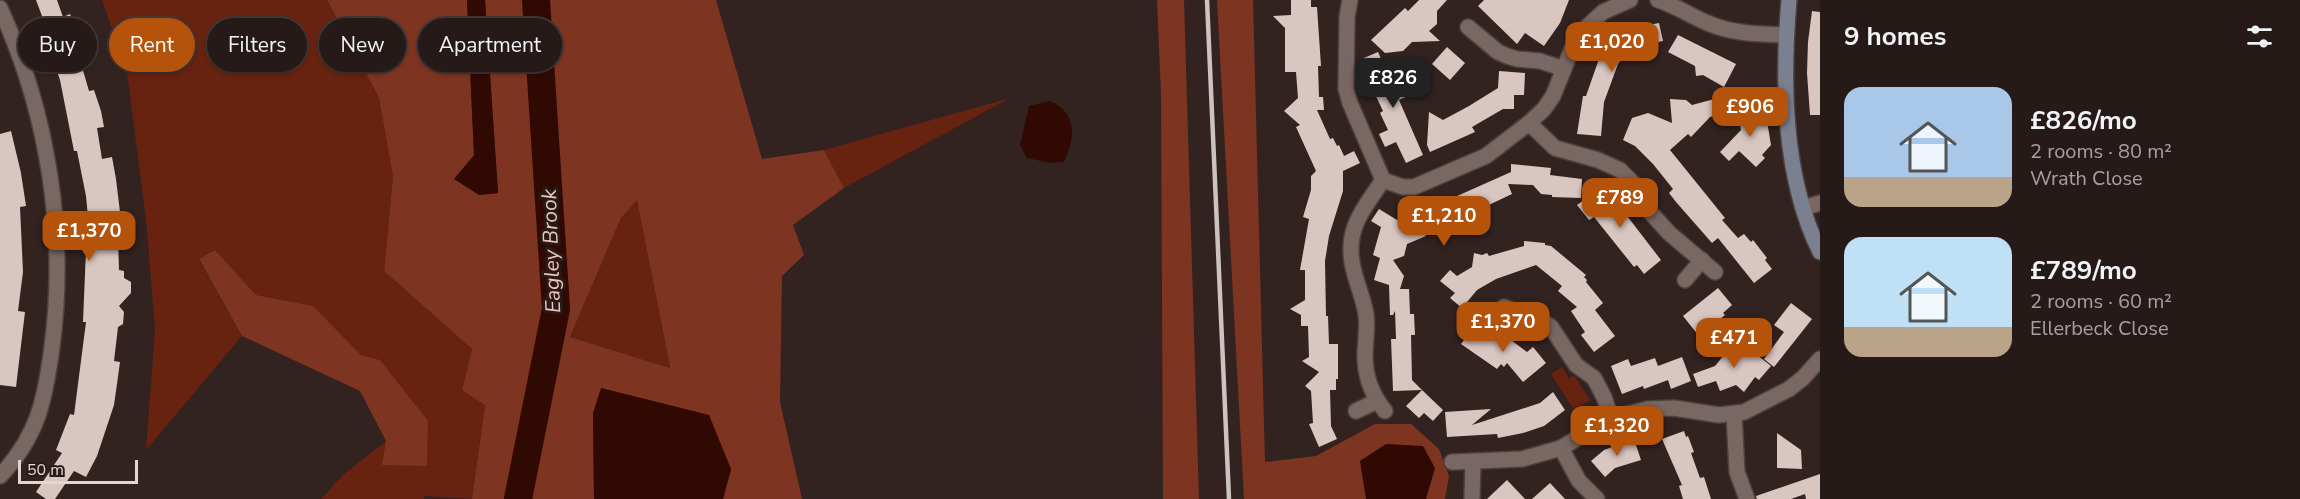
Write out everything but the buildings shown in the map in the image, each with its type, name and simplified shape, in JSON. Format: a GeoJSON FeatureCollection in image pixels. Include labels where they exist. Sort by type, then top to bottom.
{"type":"FeatureCollection","features":[{"type":"Feature","properties":{"kind":"main road"},"geometry":{"type":"LineString","coordinates":[[1789,0],[1784,79],[1790,143],[1803,208],[1820,252]]}},
{"type":"Feature","properties":{"kind":"street"},"geometry":{"type":"LineString","coordinates":[[1350,0],[1347,17],[1346,89],[1383,180],[1403,187],[1414,187],[1427,183],[1486,156],[1529,123],[1544,110],[1553,96],[1577,36],[1603,12],[1630,0]]}},
{"type":"Feature","properties":{"kind":"street"},"geometry":{"type":"LineString","coordinates":[[1658,0],[1674,5],[1710,24],[1740,33],[1786,35]]}},
{"type":"Feature","properties":{"kind":"street"},"geometry":{"type":"LineString","coordinates":[[0,8],[21,60],[38,115],[55,213],[58,279],[55,322],[42,406],[36,425],[25,445],[0,476]]}},
{"type":"Feature","properties":{"kind":"street"},"geometry":{"type":"LineString","coordinates":[[1468,27],[1485,51],[1517,59],[1540,60],[1564,69]]}},
{"type":"Feature","properties":{"kind":"street"},"geometry":{"type":"LineString","coordinates":[[1529,123],[1555,148],[1598,160],[1620,170],[1637,187],[1656,219],[1669,233],[1715,272]]}},
{"type":"Feature","properties":{"kind":"street"},"geometry":{"type":"LineString","coordinates":[[1356,411],[1381,406],[1366,370],[1366,316],[1353,274],[1350,255],[1352,236],[1361,213],[1383,180]]}},
{"type":"Feature","properties":{"kind":"street"},"geometry":{"type":"LineString","coordinates":[[1803,208],[1820,203]]}},
{"type":"Feature","properties":{"kind":"street"},"geometry":{"type":"LineString","coordinates":[[1685,280],[1702,260]]}},
{"type":"Feature","properties":{"kind":"street"},"geometry":{"type":"LineString","coordinates":[[1504,307],[1530,309],[1551,327],[1576,365],[1594,378],[1611,418]]}},
{"type":"Feature","properties":{"kind":"street"},"geometry":{"type":"LineString","coordinates":[[1452,462],[1522,459],[1561,448],[1611,418],[1662,407],[1719,415],[1734,414],[1789,389],[1803,378],[1820,359]]}},
{"type":"Feature","properties":{"kind":"street"},"geometry":{"type":"LineString","coordinates":[[1734,414],[1737,472],[1747,499]]}},
{"type":"Feature","properties":{"kind":"street"},"geometry":{"type":"LineString","coordinates":[[1561,448],[1579,481],[1597,499]]}},
{"type":"Feature","properties":{"kind":"street"},"geometry":{"type":"LineString","coordinates":[[1472,499],[1473,462]]}},
{"type":"Feature","properties":{"kind":"shaded area"},"geometry":{"type":"Polygon","coordinates":[[[102,0],[327,0],[337,18],[319,18],[319,72],[365,72],[379,98],[393,177],[384,271],[472,349],[462,390],[485,404],[472,499],[425,496],[424,499],[321,499],[344,474],[386,441],[427,466],[380,360],[361,355],[313,306],[256,295],[215,251],[199,260],[242,336],[146,450],[155,330],[147,229],[127,72],[195,72],[195,18],[109,18],[109,20],[102,0]]]}},
{"type":"Feature","properties":{"kind":"shaded area"},"geometry":{"type":"Polygon","coordinates":[[[327,0],[467,0],[468,18],[418,18],[418,72],[470,72],[474,155],[479,195],[498,193],[490,72],[536,72],[555,290],[547,72],[562,72],[562,18],[546,18],[545,0],[716,0],[762,159],[824,150],[844,188],[793,225],[804,255],[782,276],[780,402],[802,499],[723,499],[731,469],[593,413],[594,499],[472,499],[485,405],[462,390],[472,349],[384,271],[393,177],[379,98],[365,72],[406,72],[406,18],[337,18],[327,0]],[[637,200],[621,218],[570,337],[670,368],[637,200]]]}},
{"type":"Feature","properties":{"kind":"shaded area"},"geometry":{"type":"Polygon","coordinates":[[[467,0],[485,0],[486,18],[468,18],[467,0]]]}},
{"type":"Feature","properties":{"kind":"shaded area"},"geometry":{"type":"Polygon","coordinates":[[[485,0],[530,0],[532,18],[486,18],[485,0]]]}},
{"type":"Feature","properties":{"kind":"shaded area"},"geometry":{"type":"Polygon","coordinates":[[[1157,0],[1184,0],[1199,499],[1163,499],[1161,95],[1157,0]]]}},
{"type":"Feature","properties":{"kind":"shaded area"},"geometry":{"type":"Polygon","coordinates":[[[1217,0],[1253,0],[1265,462],[1316,456],[1375,424],[1411,424],[1439,449],[1449,476],[1445,499],[1244,499],[1217,0]]]}},
{"type":"Feature","properties":{"kind":"shaded area"},"geometry":{"type":"Polygon","coordinates":[[[470,72],[490,72],[498,193],[479,195],[454,179],[474,155],[470,72]]]}},
{"type":"Feature","properties":{"kind":"shaded area"},"geometry":{"type":"Polygon","coordinates":[[[1010,98],[844,188],[824,150],[1010,98]]]}},
{"type":"Feature","properties":{"kind":"shaded area"},"geometry":{"type":"Polygon","coordinates":[[[1050,101],[1066,112],[1072,127],[1070,144],[1064,162],[1051,163],[1027,158],[1020,145],[1029,106],[1050,101]]]}},
{"type":"Feature","properties":{"kind":"shaded area"},"geometry":{"type":"Polygon","coordinates":[[[637,199],[670,368],[570,337],[621,218],[637,199]]]}},
{"type":"Feature","properties":{"kind":"shaded area"},"geometry":{"type":"Polygon","coordinates":[[[215,250],[256,295],[313,306],[361,355],[380,360],[428,421],[427,466],[382,465],[386,441],[360,391],[242,336],[199,259],[215,250]]]}},
{"type":"Feature","properties":{"kind":"shaded area"},"geometry":{"type":"Polygon","coordinates":[[[1562,367],[1569,378],[1574,375],[1590,400],[1574,410],[1551,374],[1562,367]]]}},
{"type":"Feature","properties":{"kind":"shaded area"},"geometry":{"type":"Polygon","coordinates":[[[601,388],[709,415],[731,469],[723,499],[594,499],[593,413],[601,388]]]}},
{"type":"Feature","properties":{"kind":"shaded area"},"geometry":{"type":"Polygon","coordinates":[[[1386,444],[1423,446],[1435,468],[1426,499],[1366,499],[1360,461],[1386,444]]]}},
{"type":"Feature","properties":{"kind":"waterway","name":"Eagley Brook"},"geometry":{"type":"LineString","coordinates":[[518,499],[556,309],[536,0]]}},
{"type":"Feature","properties":{"kind":"railway"},"geometry":{"type":"LineString","coordinates":[[1207,0],[1229,499]]}}]}
